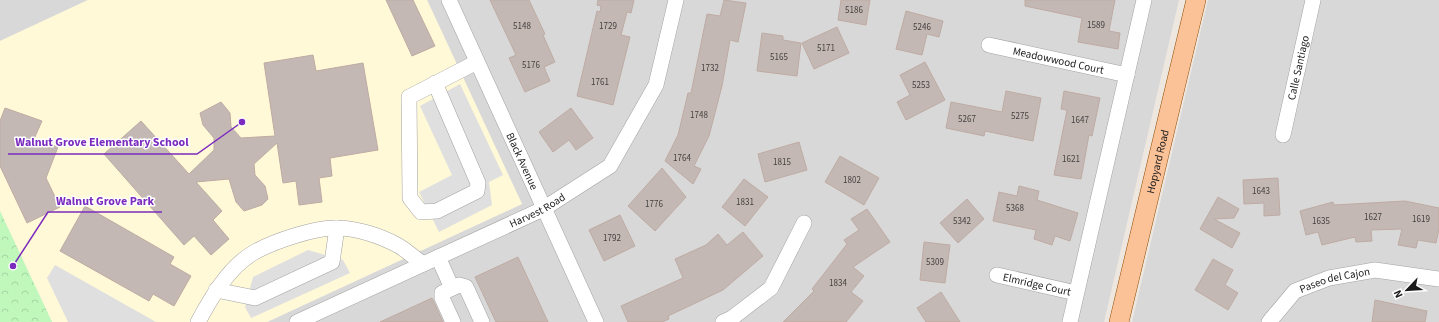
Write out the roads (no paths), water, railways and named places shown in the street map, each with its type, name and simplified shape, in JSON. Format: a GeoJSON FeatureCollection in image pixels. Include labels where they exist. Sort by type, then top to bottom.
{"type":"FeatureCollection","features":[{"type":"Feature","properties":{"kind":"main road","name":"Hopyard Road"},"geometry":{"type":"LineString","coordinates":[[1119,322],[1196,0]]}},
{"type":"Feature","properties":{"kind":"street","name":"Black Avenue"},"geometry":{"type":"LineString","coordinates":[[449,0],[543,209],[596,322]]}},
{"type":"Feature","properties":{"kind":"street","name":"Harvest Road"},"geometry":{"type":"LineString","coordinates":[[297,322],[543,209],[610,166],[656,85],[676,0]]}},
{"type":"Feature","properties":{"kind":"street"},"geometry":{"type":"LineString","coordinates":[[1070,322],[1144,0]]}},
{"type":"Feature","properties":{"kind":"street","name":"Calle Santiago"},"geometry":{"type":"LineString","coordinates":[[1283,135],[1313,0]]}},
{"type":"Feature","properties":{"kind":"street","name":"Meadowwood Court"},"geometry":{"type":"LineString","coordinates":[[989,45],[1127,75]]}},
{"type":"Feature","properties":{"kind":"street"},"geometry":{"type":"LineString","coordinates":[[435,83],[478,183],[477,191],[436,211],[421,212],[410,198],[409,98],[435,83],[477,62]]}},
{"type":"Feature","properties":{"kind":"street"},"geometry":{"type":"LineString","coordinates":[[723,322],[732,318],[771,288],[804,223]]}},
{"type":"Feature","properties":{"kind":"street"},"geometry":{"type":"LineString","coordinates":[[198,322],[216,290],[230,273],[252,254],[279,241],[307,233],[337,228],[367,233],[398,246],[423,264]]}},
{"type":"Feature","properties":{"kind":"street"},"geometry":{"type":"LineString","coordinates":[[216,290],[256,298],[332,262],[337,228]]}},
{"type":"Feature","properties":{"kind":"street"},"geometry":{"type":"LineString","coordinates":[[438,257],[452,288]]}},
{"type":"Feature","properties":{"kind":"street","name":"Paseo del Cajon"},"geometry":{"type":"LineString","coordinates":[[1268,322],[1295,291],[1329,278],[1375,270],[1439,279]]}},
{"type":"Feature","properties":{"kind":"street","name":"Elmridge Court"},"geometry":{"type":"LineString","coordinates":[[997,274],[1076,293]]}},
{"type":"Feature","properties":{"kind":"street"},"geometry":{"type":"LineString","coordinates":[[453,322],[442,298],[442,293],[459,285],[466,287],[482,322]]}},
{"type":"Feature","properties":{"kind":"place","name":"Walnut Grove Elementary School"},"geometry":{"type":"Point","coordinates":[242,122]}},
{"type":"Feature","properties":{"kind":"place","name":"Walnut Grove Park"},"geometry":{"type":"Point","coordinates":[13,266]}}]}
